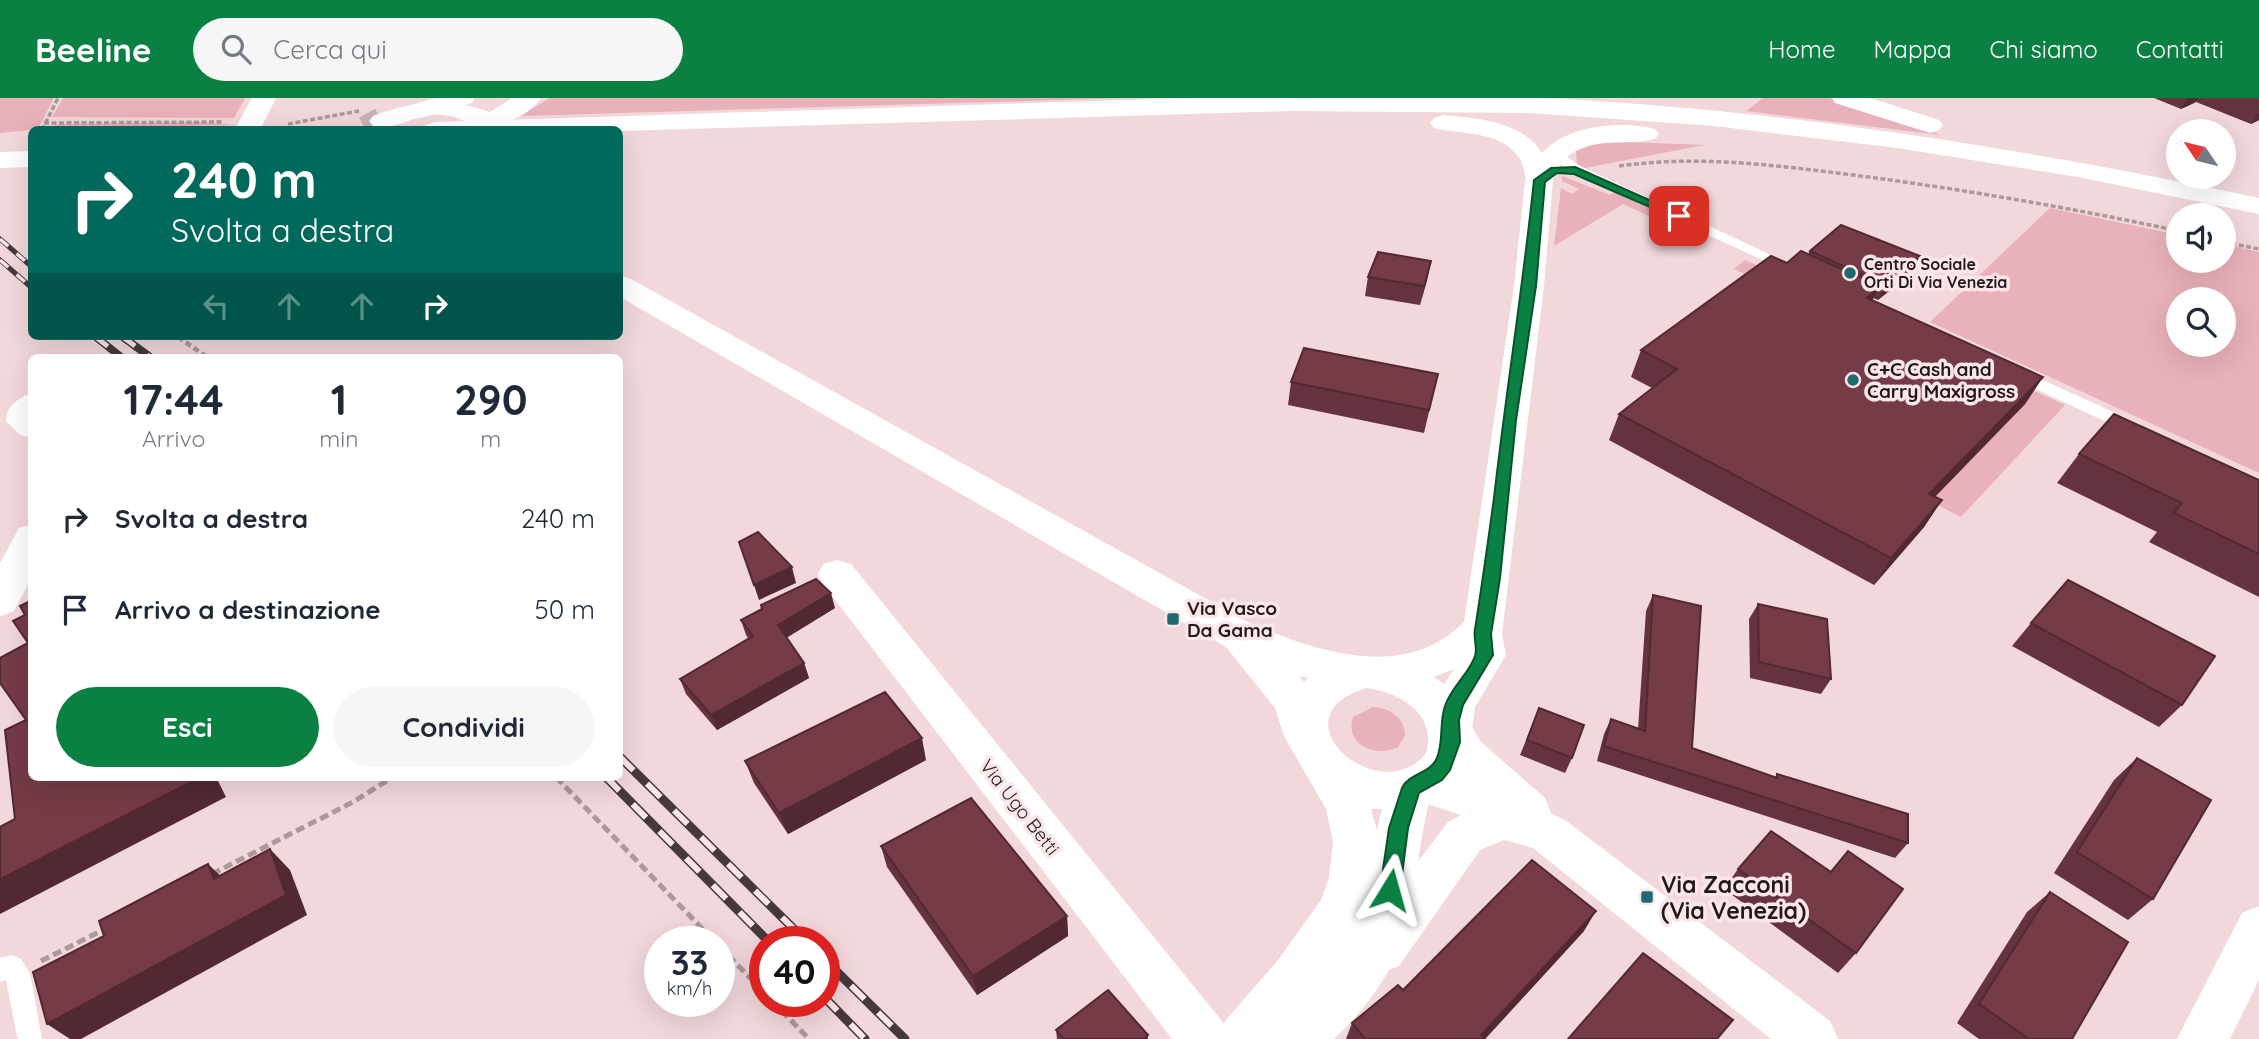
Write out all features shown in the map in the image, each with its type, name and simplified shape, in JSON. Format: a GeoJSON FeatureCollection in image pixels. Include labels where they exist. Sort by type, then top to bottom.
{"type":"FeatureCollection","features":[{"type":"Feature","properties":{"kind":"main road"},"geometry":{"type":"LineString","coordinates":[[250,123],[264,98]]}},
{"type":"Feature","properties":{"kind":"main road"},"geometry":{"type":"LineString","coordinates":[[382,121],[441,111],[493,111],[529,98]]}},
{"type":"Feature","properties":{"kind":"main road"},"geometry":{"type":"LineString","coordinates":[[441,111],[570,125],[1446,98]]}},
{"type":"Feature","properties":{"kind":"main road"},"geometry":{"type":"LineString","coordinates":[[1537,98],[1695,105],[1724,103],[1741,98]]}},
{"type":"Feature","properties":{"kind":"main road"},"geometry":{"type":"LineString","coordinates":[[1844,98],[1981,139],[2168,180],[2259,205]]}},
{"type":"Feature","properties":{"kind":"main road"},"geometry":{"type":"LineString","coordinates":[[1386,101],[1572,107],[1765,123],[2022,158],[2259,205]]}},
{"type":"Feature","properties":{"kind":"main road"},"geometry":{"type":"LineString","coordinates":[[623,139],[1245,119],[1430,116],[1573,122],[1720,133],[1902,155],[2091,186],[2259,222]]}},
{"type":"Feature","properties":{"kind":"main road"},"geometry":{"type":"LineString","coordinates":[[1245,119],[1434,122],[1478,127],[1521,142],[1535,161],[1539,180],[1529,286],[1484,626],[1485,655],[1454,704],[1449,754],[1444,765],[1417,786],[1399,828],[1382,928],[1369,958],[1350,986]]}},
{"type":"Feature","properties":{"kind":"main road"},"geometry":{"type":"LineString","coordinates":[[1539,180],[1548,163],[1565,146],[1594,135],[1642,134],[1902,155]]}},
{"type":"Feature","properties":{"kind":"main road"},"geometry":{"type":"LineString","coordinates":[[0,144],[28,136]]}},
{"type":"Feature","properties":{"kind":"main road"},"geometry":{"type":"LineString","coordinates":[[0,160],[28,159]]}},
{"type":"Feature","properties":{"kind":"main road"},"geometry":{"type":"LineString","coordinates":[[623,287],[1232,632],[1314,665],[1375,673],[1416,685],[1429,695],[1465,755],[1524,807],[1538,831]]}},
{"type":"Feature","properties":{"kind":"main road"},"geometry":{"type":"LineString","coordinates":[[28,409],[23,415],[23,421],[28,424]]}},
{"type":"Feature","properties":{"kind":"main road"},"geometry":{"type":"LineString","coordinates":[[0,601],[28,545]]}},
{"type":"Feature","properties":{"kind":"main road","name":"Via Ugo Betti"},"geometry":{"type":"LineString","coordinates":[[831,577],[1204,1039]]}},
{"type":"Feature","properties":{"kind":"main road"},"geometry":{"type":"LineString","coordinates":[[1484,626],[1473,639],[1414,668],[1335,679],[1313,697],[1307,710],[1315,751],[1336,776],[1365,789],[1381,791],[1417,786],[1467,797],[1538,831],[1812,1039]]}},
{"type":"Feature","properties":{"kind":"main road"},"geometry":{"type":"LineString","coordinates":[[1232,632],[1287,688],[1315,751],[1346,801],[1357,842],[1372,880],[1368,900],[1343,955],[1303,1004],[1296,1023],[1296,1039]]}},
{"type":"Feature","properties":{"kind":"main road"},"geometry":{"type":"LineString","coordinates":[[1296,1039],[1380,952],[1465,836],[1490,823],[1504,820],[1538,831]]}},
{"type":"Feature","properties":{"kind":"main road"},"geometry":{"type":"LineString","coordinates":[[1242,1039],[1310,957],[1343,908],[1357,871],[1357,842]]}},
{"type":"Feature","properties":{"kind":"main road"},"geometry":{"type":"LineString","coordinates":[[2203,1039],[2259,929]]}},
{"type":"Feature","properties":{"kind":"lane"},"geometry":{"type":"LineString","coordinates":[[1565,146],[1560,151],[1561,158],[1580,172],[1805,274]]}},
{"type":"Feature","properties":{"kind":"lane"},"geometry":{"type":"LineString","coordinates":[[1539,180],[1555,170],[1580,172]]}},
{"type":"Feature","properties":{"kind":"lane"},"geometry":{"type":"LineString","coordinates":[[2007,369],[2146,433]]}},
{"type":"Feature","properties":{"kind":"lane"},"geometry":{"type":"LineString","coordinates":[[8,971],[30,1036]]}},
{"type":"Feature","properties":{"kind":"path"},"geometry":{"type":"LineString","coordinates":[[42,126],[58,98]]}},
{"type":"Feature","properties":{"kind":"path"},"geometry":{"type":"LineString","coordinates":[[186,126],[250,123]]}},
{"type":"Feature","properties":{"kind":"path"},"geometry":{"type":"LineString","coordinates":[[1580,172],[1669,158],[1715,159],[1877,177],[2166,228]]}},
{"type":"Feature","properties":{"kind":"path"},"geometry":{"type":"LineString","coordinates":[[2236,244],[2259,249]]}},
{"type":"Feature","properties":{"kind":"path"},"geometry":{"type":"LineString","coordinates":[[182,340],[203,354]]}},
{"type":"Feature","properties":{"kind":"path"},"geometry":{"type":"LineString","coordinates":[[200,880],[344,807],[386,781]]}},
{"type":"Feature","properties":{"kind":"path"},"geometry":{"type":"LineString","coordinates":[[560,781],[700,926]]}},
{"type":"Feature","properties":{"kind":"path"},"geometry":{"type":"LineString","coordinates":[[8,971],[115,923]]}},
{"type":"Feature","properties":{"kind":"path"},"geometry":{"type":"LineString","coordinates":[[735,962],[749,977]]}},
{"type":"Feature","properties":{"kind":"path"},"geometry":{"type":"LineString","coordinates":[[788,1017],[809,1039]]}},
{"type":"Feature","properties":{"kind":"shaded area"},"geometry":{"type":"Polygon","coordinates":[[[0,98],[54,98],[40,126],[0,133],[0,98]]]}},
{"type":"Feature","properties":{"kind":"shaded area"},"geometry":{"type":"Polygon","coordinates":[[[63,98],[245,98],[234,118],[52,117],[63,98]]]}},
{"type":"Feature","properties":{"kind":"shaded area"},"geometry":{"type":"Polygon","coordinates":[[[550,98],[1127,98],[520,116],[550,98]]]}},
{"type":"Feature","properties":{"kind":"shaded area"},"geometry":{"type":"Polygon","coordinates":[[[1763,98],[1829,98],[1941,135],[1746,111],[1763,98]]]}},
{"type":"Feature","properties":{"kind":"shaded area"},"geometry":{"type":"Polygon","coordinates":[[[199,122],[235,125],[54,126],[199,122]]]}},
{"type":"Feature","properties":{"kind":"shaded area"},"geometry":{"type":"Polygon","coordinates":[[[1601,141],[1704,145],[1585,168],[1577,164],[1576,151],[1601,141]]]}},
{"type":"Feature","properties":{"kind":"shaded area"},"geometry":{"type":"Polygon","coordinates":[[[1562,176],[1610,195],[1616,191],[1641,203],[1690,235],[1623,204],[1554,246],[1561,188],[1572,194],[1579,189],[1562,181],[1562,176]]]}},
{"type":"Feature","properties":{"kind":"shaded area"},"geometry":{"type":"Polygon","coordinates":[[[2050,208],[2166,232],[2166,273],[2236,273],[2236,247],[2259,252],[2259,473],[1930,322],[2050,208]]]}},
{"type":"Feature","properties":{"kind":"shaded area"},"geometry":{"type":"Polygon","coordinates":[[[1745,260],[2065,405],[1961,517],[1930,501],[2025,403],[1734,269],[1745,260]]]}},
{"type":"Feature","properties":{"kind":"shaded area"},"geometry":{"type":"Polygon","coordinates":[[[1373,707],[1385,709],[1399,718],[1405,735],[1398,747],[1380,751],[1364,747],[1357,742],[1351,727],[1353,717],[1373,707]]]}},
{"type":"Feature","properties":{"kind":"building"},"geometry":{"type":"Polygon","coordinates":[[[1841,225],[1920,256],[1886,285],[1810,251],[1841,225]]]}},
{"type":"Feature","properties":{"kind":"building"},"geometry":{"type":"Polygon","coordinates":[[[1801,251],[1880,286],[1867,298],[2043,377],[1929,494],[1942,500],[1891,558],[1619,414],[1677,369],[1641,350],[1771,256],[1787,263],[1801,251]]]}},
{"type":"Feature","properties":{"kind":"building"},"geometry":{"type":"Polygon","coordinates":[[[1378,252],[1431,261],[1424,286],[1368,277],[1378,252]]]}},
{"type":"Feature","properties":{"kind":"building"},"geometry":{"type":"Polygon","coordinates":[[[1304,348],[1438,374],[1429,410],[1291,382],[1304,348]]]}},
{"type":"Feature","properties":{"kind":"building"},"geometry":{"type":"Polygon","coordinates":[[[2114,414],[2259,480],[2259,554],[2174,513],[2182,503],[2079,454],[2114,414]]]}},
{"type":"Feature","properties":{"kind":"building"},"geometry":{"type":"Polygon","coordinates":[[[758,532],[792,567],[754,585],[739,542],[758,532]]]}},
{"type":"Feature","properties":{"kind":"building"},"geometry":{"type":"Polygon","coordinates":[[[816,579],[831,593],[778,625],[804,663],[711,715],[680,679],[753,636],[741,620],[762,609],[761,605],[816,579]]]}},
{"type":"Feature","properties":{"kind":"building"},"geometry":{"type":"Polygon","coordinates":[[[2068,580],[2215,656],[2182,705],[2031,623],[2068,580]]]}},
{"type":"Feature","properties":{"kind":"building"},"geometry":{"type":"Polygon","coordinates":[[[1653,595],[1701,606],[1692,748],[1777,778],[1777,774],[1908,814],[1908,843],[1604,746],[1611,719],[1645,731],[1653,595]]]}},
{"type":"Feature","properties":{"kind":"building"},"geometry":{"type":"Polygon","coordinates":[[[28,602],[28,643],[13,621],[25,615],[20,606],[28,602]]]}},
{"type":"Feature","properties":{"kind":"building"},"geometry":{"type":"Polygon","coordinates":[[[1758,604],[1827,619],[1831,679],[1759,662],[1758,604]]]}},
{"type":"Feature","properties":{"kind":"building"},"geometry":{"type":"Polygon","coordinates":[[[28,643],[28,781],[193,781],[0,879],[0,827],[15,819],[5,730],[26,720],[0,683],[0,658],[28,643]]]}},
{"type":"Feature","properties":{"kind":"building"},"geometry":{"type":"Polygon","coordinates":[[[885,692],[922,738],[779,813],[745,761],[885,692]]]}},
{"type":"Feature","properties":{"kind":"building"},"geometry":{"type":"Polygon","coordinates":[[[1539,708],[1584,725],[1572,758],[1527,740],[1539,708]]]}},
{"type":"Feature","properties":{"kind":"building"},"geometry":{"type":"Polygon","coordinates":[[[2137,758],[2211,800],[2153,899],[2077,852],[2137,758]]]}},
{"type":"Feature","properties":{"kind":"building"},"geometry":{"type":"Polygon","coordinates":[[[971,798],[1067,916],[973,976],[881,846],[971,798]]]}},
{"type":"Feature","properties":{"kind":"building"},"geometry":{"type":"Polygon","coordinates":[[[1771,831],[1831,872],[1848,851],[1903,889],[1856,953],[1738,869],[1771,831]]]}},
{"type":"Feature","properties":{"kind":"building"},"geometry":{"type":"Polygon","coordinates":[[[270,849],[286,895],[47,1024],[33,972],[104,936],[99,921],[208,864],[214,879],[270,849]]]}},
{"type":"Feature","properties":{"kind":"building"},"geometry":{"type":"Polygon","coordinates":[[[1532,860],[1596,911],[1481,1035],[1485,1039],[1365,1039],[1352,1023],[1398,985],[1403,990],[1532,860]]]}},
{"type":"Feature","properties":{"kind":"building"},"geometry":{"type":"Polygon","coordinates":[[[2050,892],[2128,942],[2072,1039],[2029,1039],[1979,1004],[2050,892]]]}},
{"type":"Feature","properties":{"kind":"building"},"geometry":{"type":"Polygon","coordinates":[[[1643,953],[1733,1020],[1717,1039],[1568,1039],[1643,953]]]}},
{"type":"Feature","properties":{"kind":"building"},"geometry":{"type":"Polygon","coordinates":[[[1108,990],[1148,1035],[1144,1039],[1064,1039],[1056,1030],[1108,990]]]}},
{"type":"Feature","properties":{"kind":"tunnel"},"geometry":{"type":"LineString","coordinates":[[373,126],[382,121]]}},
{"type":"Feature","properties":{"kind":"railway"},"geometry":{"type":"LineString","coordinates":[[0,239],[28,264]]}},
{"type":"Feature","properties":{"kind":"railway"},"geometry":{"type":"LineString","coordinates":[[0,260],[28,284]]}},
{"type":"Feature","properties":{"kind":"railway"},"geometry":{"type":"LineString","coordinates":[[100,340],[117,354]]}},
{"type":"Feature","properties":{"kind":"railway"},"geometry":{"type":"LineString","coordinates":[[127,340],[146,354]]}},
{"type":"Feature","properties":{"kind":"railway"},"geometry":{"type":"LineString","coordinates":[[623,760],[791,926]]}},
{"type":"Feature","properties":{"kind":"railway"},"geometry":{"type":"LineString","coordinates":[[610,781],[753,926]]}},
{"type":"Feature","properties":{"kind":"railway"},"geometry":{"type":"LineString","coordinates":[[840,975],[905,1039]]}},
{"type":"Feature","properties":{"kind":"railway"},"geometry":{"type":"LineString","coordinates":[[840,1013],[865,1039]]}},
{"type":"Feature","properties":{"kind":"place","name":"Centro Sociale Orti Di Via Venezia"},"geometry":{"type":"Point","coordinates":[1850,273]}},
{"type":"Feature","properties":{"kind":"place","name":"C+C Cash and Carry Maxigross"},"geometry":{"type":"Point","coordinates":[1853,380]}},
{"type":"Feature","properties":{"kind":"place","name":"Via Vasco Da Gama"},"geometry":{"type":"Point","coordinates":[1173,619]}},
{"type":"Feature","properties":{"kind":"place","name":"Via Zacconi (Via Venezia)"},"geometry":{"type":"Point","coordinates":[1647,897]}},
{"type":"Feature","properties":{"kind":"route"},"geometry":{"type":"LineString","coordinates":[[1390,890],[1397,836],[1411,788],[1436,775],[1444,765],[1451,742],[1450,720],[1454,704],[1461,688],[1485,655],[1482,634],[1488,612],[1509,420],[1529,286],[1539,180],[1555,170],[1575,170],[1679,216]]}}]}
